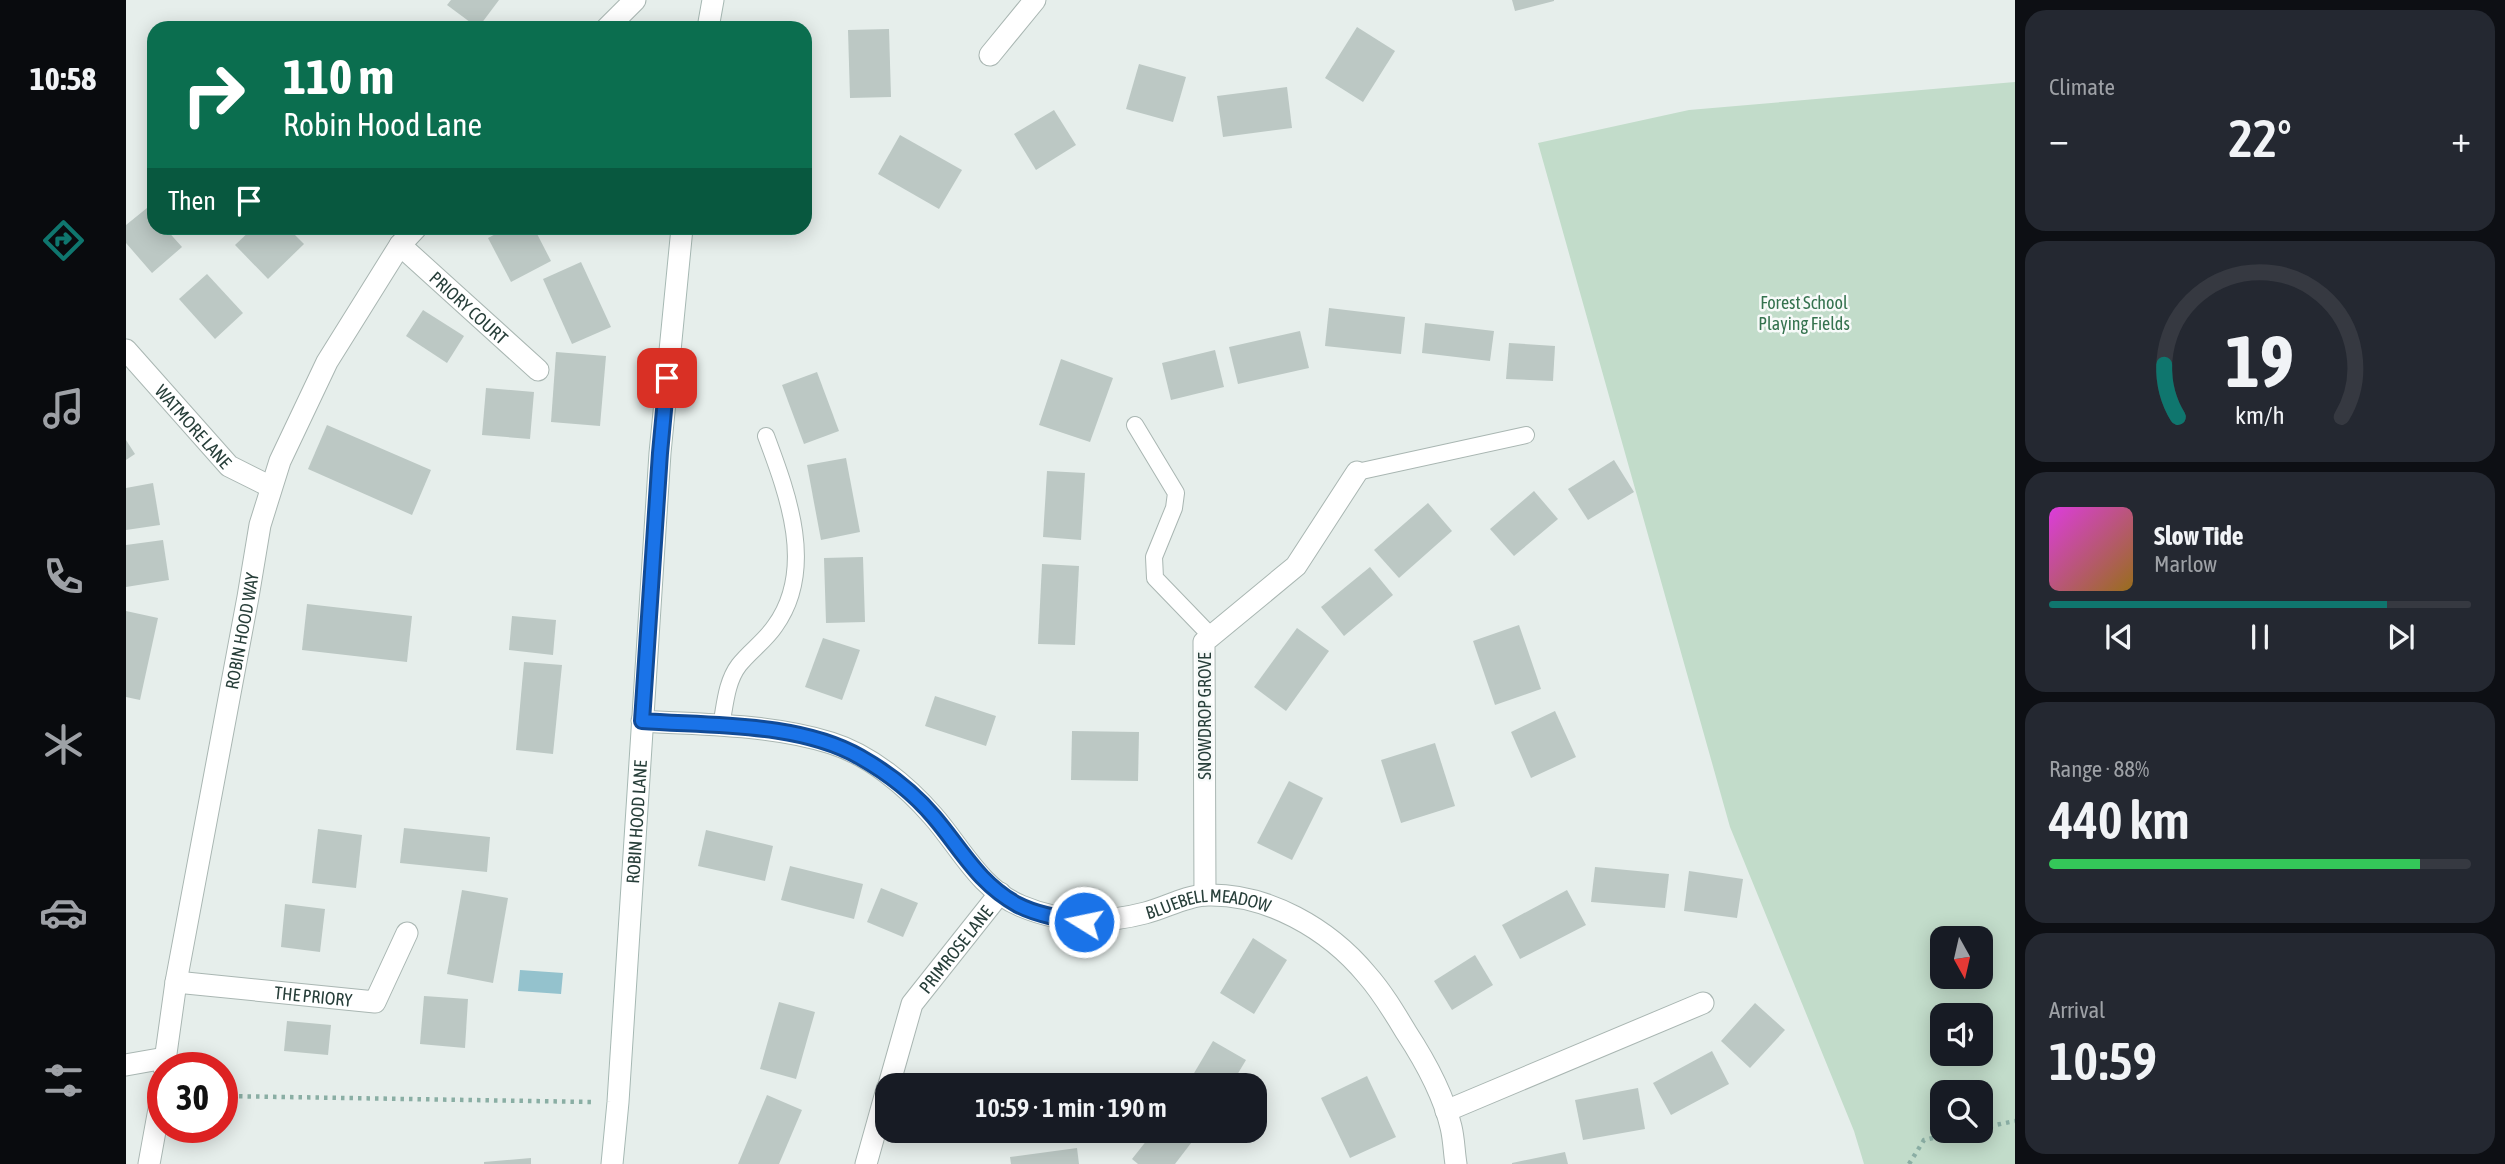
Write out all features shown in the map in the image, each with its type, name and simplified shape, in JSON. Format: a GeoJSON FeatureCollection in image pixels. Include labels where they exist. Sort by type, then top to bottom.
{"type":"FeatureCollection","features":[{"type":"Feature","properties":{"kind":"street"},"geometry":{"type":"LineString","coordinates":[[614,21],[635,0]]}},
{"type":"Feature","properties":{"kind":"street"},"geometry":{"type":"LineString","coordinates":[[709,21],[713,0]]}},
{"type":"Feature","properties":{"kind":"street"},"geometry":{"type":"LineString","coordinates":[[990,55],[1035,0]]}},
{"type":"Feature","properties":{"kind":"street","name":"ROBIN HOOD WAY"},"geometry":{"type":"LineString","coordinates":[[166,1052],[176,982],[248,597],[257,533],[280,461],[327,362],[400,245],[409,235]]}},
{"type":"Feature","properties":{"kind":"street","name":"ROBIN HOOD LANE"},"geometry":{"type":"LineString","coordinates":[[612,1164],[660,453],[681,235]]}},
{"type":"Feature","properties":{"kind":"street","name":"PRIORY COURT"},"geometry":{"type":"LineString","coordinates":[[400,245],[538,370]]}},
{"type":"Feature","properties":{"kind":"street","name":"WATMORE LANE"},"geometry":{"type":"LineString","coordinates":[[126,350],[229,466],[271,487]]}},
{"type":"Feature","properties":{"kind":"street","name":"SNOWDROP GROVE"},"geometry":{"type":"LineString","coordinates":[[1205,895],[1204,642],[1296,566],[1357,472]]}},
{"type":"Feature","properties":{"kind":"street","name":"BLUEBELL MEADOW"},"geometry":{"type":"LineString","coordinates":[[642,721],[751,728],[834,743],[886,772],[912,793],[934,817],[969,865],[1000,893],[1019,906],[1059,919],[1084,922],[1145,913],[1205,895],[1243,899],[1283,910],[1348,954],[1387,1000],[1418,1051],[1446,1111],[1456,1164]]}},
{"type":"Feature","properties":{"kind":"street","name":"PRIMROSE LANE"},"geometry":{"type":"LineString","coordinates":[[892,1073],[912,1004],[1000,893]]}},
{"type":"Feature","properties":{"kind":"street","name":"THE PRIORY"},"geometry":{"type":"LineString","coordinates":[[176,982],[376,1002],[407,933]]}},
{"type":"Feature","properties":{"kind":"street"},"geometry":{"type":"LineString","coordinates":[[1446,1111],[1703,1003]]}},
{"type":"Feature","properties":{"kind":"street"},"geometry":{"type":"LineString","coordinates":[[126,1065],[147,1064]]}},
{"type":"Feature","properties":{"kind":"street","name":"PRIMROSE LANE"},"geometry":{"type":"LineString","coordinates":[[866,1164],[875,1132]]}},
{"type":"Feature","properties":{"kind":"street"},"geometry":{"type":"LineString","coordinates":[[149,1164],[153,1143]]}},
{"type":"Feature","properties":{"kind":"lane"},"geometry":{"type":"LineString","coordinates":[[1135,425],[1176,493],[1174,508],[1154,557],[1155,578],[1212,636]]}},
{"type":"Feature","properties":{"kind":"lane"},"geometry":{"type":"LineString","coordinates":[[1357,472],[1526,435]]}},
{"type":"Feature","properties":{"kind":"lane"},"geometry":{"type":"LineString","coordinates":[[721,726],[727,688],[737,667],[775,628],[787,606],[795,571],[796,549],[786,489],[766,436]]}},
{"type":"Feature","properties":{"kind":"path"},"geometry":{"type":"LineString","coordinates":[[238,1096],[618,1102]]}},
{"type":"Feature","properties":{"kind":"path"},"geometry":{"type":"LineString","coordinates":[[1993,1126],[2015,1121]]}},
{"type":"Feature","properties":{"kind":"path"},"geometry":{"type":"LineString","coordinates":[[1909,1164],[1924,1140],[1930,1139]]}},
{"type":"Feature","properties":{"kind":"green space","name":"Forest School Playing Fields"},"geometry":{"type":"Polygon","coordinates":[[[2015,82],[2015,1164],[1864,1164],[1854,1131],[1730,827],[1538,143],[1689,110],[2015,82]]]}},
{"type":"Feature","properties":{"kind":"water"},"geometry":{"type":"Polygon","coordinates":[[[520,970],[563,973],[561,994],[518,991],[520,970]]]}},
{"type":"Feature","properties":{"kind":"building"},"geometry":{"type":"Polygon","coordinates":[[[451,0],[499,0],[483,21],[469,21],[447,5],[451,0]]]}},
{"type":"Feature","properties":{"kind":"building"},"geometry":{"type":"Polygon","coordinates":[[[1512,0],[1554,0],[1554,1],[1515,11],[1512,0]]]}},
{"type":"Feature","properties":{"kind":"building"},"geometry":{"type":"Polygon","coordinates":[[[1357,27],[1395,51],[1363,102],[1325,78],[1357,27]]]}},
{"type":"Feature","properties":{"kind":"building"},"geometry":{"type":"Polygon","coordinates":[[[889,29],[891,97],[850,98],[848,30],[889,29]]]}},
{"type":"Feature","properties":{"kind":"building"},"geometry":{"type":"Polygon","coordinates":[[[1139,64],[1186,77],[1173,122],[1126,109],[1139,64]]]}},
{"type":"Feature","properties":{"kind":"building"},"geometry":{"type":"Polygon","coordinates":[[[1287,87],[1292,128],[1223,137],[1217,96],[1287,87]]]}},
{"type":"Feature","properties":{"kind":"building"},"geometry":{"type":"Polygon","coordinates":[[[1054,110],[1076,145],[1036,170],[1014,134],[1054,110]]]}},
{"type":"Feature","properties":{"kind":"building"},"geometry":{"type":"Polygon","coordinates":[[[900,135],[962,170],[939,209],[878,174],[900,135]]]}},
{"type":"Feature","properties":{"kind":"building"},"geometry":{"type":"Polygon","coordinates":[[[147,208],[147,235],[171,235],[182,247],[152,273],[126,243],[126,225],[147,208]]]}},
{"type":"Feature","properties":{"kind":"building"},"geometry":{"type":"Polygon","coordinates":[[[246,235],[295,235],[304,244],[268,279],[235,245],[246,235]]]}},
{"type":"Feature","properties":{"kind":"building"},"geometry":{"type":"Polygon","coordinates":[[[494,235],[538,235],[551,261],[511,282],[488,238],[494,235]]]}},
{"type":"Feature","properties":{"kind":"building"},"geometry":{"type":"Polygon","coordinates":[[[581,262],[611,327],[572,344],[543,279],[581,262]]]}},
{"type":"Feature","properties":{"kind":"building"},"geometry":{"type":"Polygon","coordinates":[[[207,274],[243,313],[215,339],[179,299],[207,274]]]}},
{"type":"Feature","properties":{"kind":"building"},"geometry":{"type":"Polygon","coordinates":[[[1329,308],[1405,317],[1401,354],[1325,346],[1329,308]]]}},
{"type":"Feature","properties":{"kind":"building"},"geometry":{"type":"Polygon","coordinates":[[[423,310],[464,336],[447,363],[406,336],[423,310]]]}},
{"type":"Feature","properties":{"kind":"building"},"geometry":{"type":"Polygon","coordinates":[[[1425,323],[1494,331],[1490,361],[1422,353],[1425,323]]]}},
{"type":"Feature","properties":{"kind":"building"},"geometry":{"type":"Polygon","coordinates":[[[1300,331],[1309,368],[1238,384],[1229,347],[1300,331]]]}},
{"type":"Feature","properties":{"kind":"building"},"geometry":{"type":"Polygon","coordinates":[[[1509,343],[1555,346],[1553,381],[1506,379],[1509,343]]]}},
{"type":"Feature","properties":{"kind":"building"},"geometry":{"type":"Polygon","coordinates":[[[1215,350],[1224,387],[1171,400],[1162,363],[1215,350]]]}},
{"type":"Feature","properties":{"kind":"building"},"geometry":{"type":"Polygon","coordinates":[[[556,352],[606,356],[600,426],[551,422],[556,352]]]}},
{"type":"Feature","properties":{"kind":"building"},"geometry":{"type":"Polygon","coordinates":[[[1061,359],[1113,378],[1090,442],[1039,425],[1061,359]]]}},
{"type":"Feature","properties":{"kind":"building"},"geometry":{"type":"Polygon","coordinates":[[[817,372],[839,431],[804,444],[782,385],[817,372]]]}},
{"type":"Feature","properties":{"kind":"building"},"geometry":{"type":"Polygon","coordinates":[[[486,388],[534,392],[530,439],[482,435],[486,388]]]}},
{"type":"Feature","properties":{"kind":"building"},"geometry":{"type":"Polygon","coordinates":[[[327,425],[431,470],[412,515],[308,469],[327,425]]]}},
{"type":"Feature","properties":{"kind":"building"},"geometry":{"type":"Polygon","coordinates":[[[126,440],[135,454],[126,460],[126,440]]]}},
{"type":"Feature","properties":{"kind":"building"},"geometry":{"type":"Polygon","coordinates":[[[846,458],[860,532],[821,540],[807,465],[846,458]]]}},
{"type":"Feature","properties":{"kind":"building"},"geometry":{"type":"Polygon","coordinates":[[[1614,460],[1634,492],[1588,520],[1568,489],[1614,460]]]}},
{"type":"Feature","properties":{"kind":"building"},"geometry":{"type":"Polygon","coordinates":[[[1047,471],[1085,473],[1081,540],[1043,537],[1047,471]]]}},
{"type":"Feature","properties":{"kind":"building"},"geometry":{"type":"Polygon","coordinates":[[[153,483],[160,525],[126,530],[126,488],[153,483]]]}},
{"type":"Feature","properties":{"kind":"building"},"geometry":{"type":"Polygon","coordinates":[[[1534,491],[1558,519],[1514,556],[1490,529],[1534,491]]]}},
{"type":"Feature","properties":{"kind":"building"},"geometry":{"type":"Polygon","coordinates":[[[1428,503],[1452,531],[1399,578],[1374,550],[1428,503]]]}},
{"type":"Feature","properties":{"kind":"building"},"geometry":{"type":"Polygon","coordinates":[[[163,540],[169,580],[126,587],[126,545],[163,540]]]}},
{"type":"Feature","properties":{"kind":"building"},"geometry":{"type":"Polygon","coordinates":[[[863,557],[865,622],[826,623],[824,558],[863,557]]]}},
{"type":"Feature","properties":{"kind":"building"},"geometry":{"type":"Polygon","coordinates":[[[1042,564],[1079,566],[1075,645],[1038,644],[1042,564]]]}},
{"type":"Feature","properties":{"kind":"building"},"geometry":{"type":"Polygon","coordinates":[[[1370,567],[1393,595],[1344,636],[1321,607],[1370,567]]]}},
{"type":"Feature","properties":{"kind":"building"},"geometry":{"type":"Polygon","coordinates":[[[307,604],[412,616],[407,662],[302,650],[307,604]]]}},
{"type":"Feature","properties":{"kind":"building"},"geometry":{"type":"Polygon","coordinates":[[[126,611],[158,618],[140,700],[126,697],[126,611]]]}},
{"type":"Feature","properties":{"kind":"building"},"geometry":{"type":"Polygon","coordinates":[[[512,616],[556,620],[553,655],[509,650],[512,616]]]}},
{"type":"Feature","properties":{"kind":"building"},"geometry":{"type":"Polygon","coordinates":[[[1519,625],[1541,689],[1495,705],[1473,641],[1519,625]]]}},
{"type":"Feature","properties":{"kind":"building"},"geometry":{"type":"Polygon","coordinates":[[[1297,628],[1329,651],[1286,711],[1254,687],[1297,628]]]}},
{"type":"Feature","properties":{"kind":"building"},"geometry":{"type":"Polygon","coordinates":[[[823,638],[860,650],[842,700],[805,687],[823,638]]]}},
{"type":"Feature","properties":{"kind":"building"},"geometry":{"type":"Polygon","coordinates":[[[524,662],[562,665],[553,754],[516,750],[524,662]]]}},
{"type":"Feature","properties":{"kind":"building"},"geometry":{"type":"Polygon","coordinates":[[[935,696],[996,716],[986,746],[925,726],[935,696]]]}},
{"type":"Feature","properties":{"kind":"building"},"geometry":{"type":"Polygon","coordinates":[[[1555,711],[1576,757],[1531,778],[1511,732],[1555,711]]]}},
{"type":"Feature","properties":{"kind":"building"},"geometry":{"type":"Polygon","coordinates":[[[1072,731],[1139,732],[1138,781],[1071,780],[1072,731]]]}},
{"type":"Feature","properties":{"kind":"building"},"geometry":{"type":"Polygon","coordinates":[[[1435,743],[1455,806],[1401,823],[1381,760],[1435,743]]]}},
{"type":"Feature","properties":{"kind":"building"},"geometry":{"type":"Polygon","coordinates":[[[1289,781],[1323,798],[1292,860],[1257,843],[1289,781]]]}},
{"type":"Feature","properties":{"kind":"building"},"geometry":{"type":"Polygon","coordinates":[[[404,828],[490,837],[487,872],[400,863],[404,828]]]}},
{"type":"Feature","properties":{"kind":"building"},"geometry":{"type":"Polygon","coordinates":[[[318,829],[362,835],[356,888],[312,883],[318,829]]]}},
{"type":"Feature","properties":{"kind":"building"},"geometry":{"type":"Polygon","coordinates":[[[706,830],[773,846],[765,881],[698,866],[706,830]]]}},
{"type":"Feature","properties":{"kind":"building"},"geometry":{"type":"Polygon","coordinates":[[[790,866],[863,884],[854,919],[781,900],[790,866]]]}},
{"type":"Feature","properties":{"kind":"building"},"geometry":{"type":"Polygon","coordinates":[[[1595,867],[1669,874],[1665,908],[1591,902],[1595,867]]]}},
{"type":"Feature","properties":{"kind":"building"},"geometry":{"type":"Polygon","coordinates":[[[1689,871],[1743,879],[1737,918],[1684,911],[1689,871]]]}},
{"type":"Feature","properties":{"kind":"building"},"geometry":{"type":"Polygon","coordinates":[[[881,888],[918,903],[903,937],[867,922],[881,888]]]}},
{"type":"Feature","properties":{"kind":"building"},"geometry":{"type":"Polygon","coordinates":[[[462,890],[508,898],[493,983],[447,974],[462,890]]]}},
{"type":"Feature","properties":{"kind":"building"},"geometry":{"type":"Polygon","coordinates":[[[1567,890],[1586,925],[1520,959],[1502,925],[1567,890]]]}},
{"type":"Feature","properties":{"kind":"building"},"geometry":{"type":"Polygon","coordinates":[[[285,904],[325,909],[320,952],[281,947],[285,904]]]}},
{"type":"Feature","properties":{"kind":"building"},"geometry":{"type":"Polygon","coordinates":[[[1253,938],[1287,960],[1254,1014],[1220,993],[1253,938]]]}},
{"type":"Feature","properties":{"kind":"building"},"geometry":{"type":"Polygon","coordinates":[[[1475,955],[1493,985],[1452,1010],[1434,981],[1475,955]]]}},
{"type":"Feature","properties":{"kind":"building"},"geometry":{"type":"Polygon","coordinates":[[[424,996],[468,999],[465,1048],[420,1044],[424,996]]]}},
{"type":"Feature","properties":{"kind":"building"},"geometry":{"type":"Polygon","coordinates":[[[779,1002],[815,1012],[796,1079],[760,1069],[779,1002]]]}},
{"type":"Feature","properties":{"kind":"building"},"geometry":{"type":"Polygon","coordinates":[[[1755,1003],[1785,1030],[1750,1068],[1721,1041],[1755,1003]]]}},
{"type":"Feature","properties":{"kind":"building"},"geometry":{"type":"Polygon","coordinates":[[[287,1021],[331,1025],[328,1055],[284,1051],[287,1021]]]}},
{"type":"Feature","properties":{"kind":"building"},"geometry":{"type":"Polygon","coordinates":[[[1213,1041],[1246,1060],[1238,1073],[1194,1073],[1213,1041]]]}},
{"type":"Feature","properties":{"kind":"building"},"geometry":{"type":"Polygon","coordinates":[[[1712,1051],[1729,1084],[1671,1115],[1653,1083],[1712,1051]]]}},
{"type":"Feature","properties":{"kind":"building"},"geometry":{"type":"Polygon","coordinates":[[[1367,1076],[1396,1137],[1350,1158],[1321,1098],[1367,1076]]]}},
{"type":"Feature","properties":{"kind":"building"},"geometry":{"type":"Polygon","coordinates":[[[1638,1088],[1645,1129],[1583,1140],[1575,1100],[1638,1088]]]}},
{"type":"Feature","properties":{"kind":"building"},"geometry":{"type":"Polygon","coordinates":[[[767,1095],[802,1110],[779,1164],[738,1164],[767,1095]]]}},
{"type":"Feature","properties":{"kind":"building"},"geometry":{"type":"Polygon","coordinates":[[[1145,1143],[1191,1143],[1175,1164],[1138,1164],[1132,1159],[1145,1143]]]}},
{"type":"Feature","properties":{"kind":"building"},"geometry":{"type":"Polygon","coordinates":[[[1077,1148],[1079,1164],[1011,1164],[1010,1157],[1077,1148]]]}},
{"type":"Feature","properties":{"kind":"building"},"geometry":{"type":"Polygon","coordinates":[[[1565,1152],[1568,1164],[1512,1164],[1512,1163],[1565,1152]]]}},
{"type":"Feature","properties":{"kind":"building"},"geometry":{"type":"Polygon","coordinates":[[[531,1158],[531,1164],[484,1164],[484,1162],[531,1158]]]}},
{"type":"Feature","properties":{"kind":"route"},"geometry":{"type":"LineString","coordinates":[[667,378],[642,721],[751,728],[834,743],[886,772],[912,793],[934,817],[969,865],[1000,893],[1019,906],[1059,919],[1084,922]]}}]}
